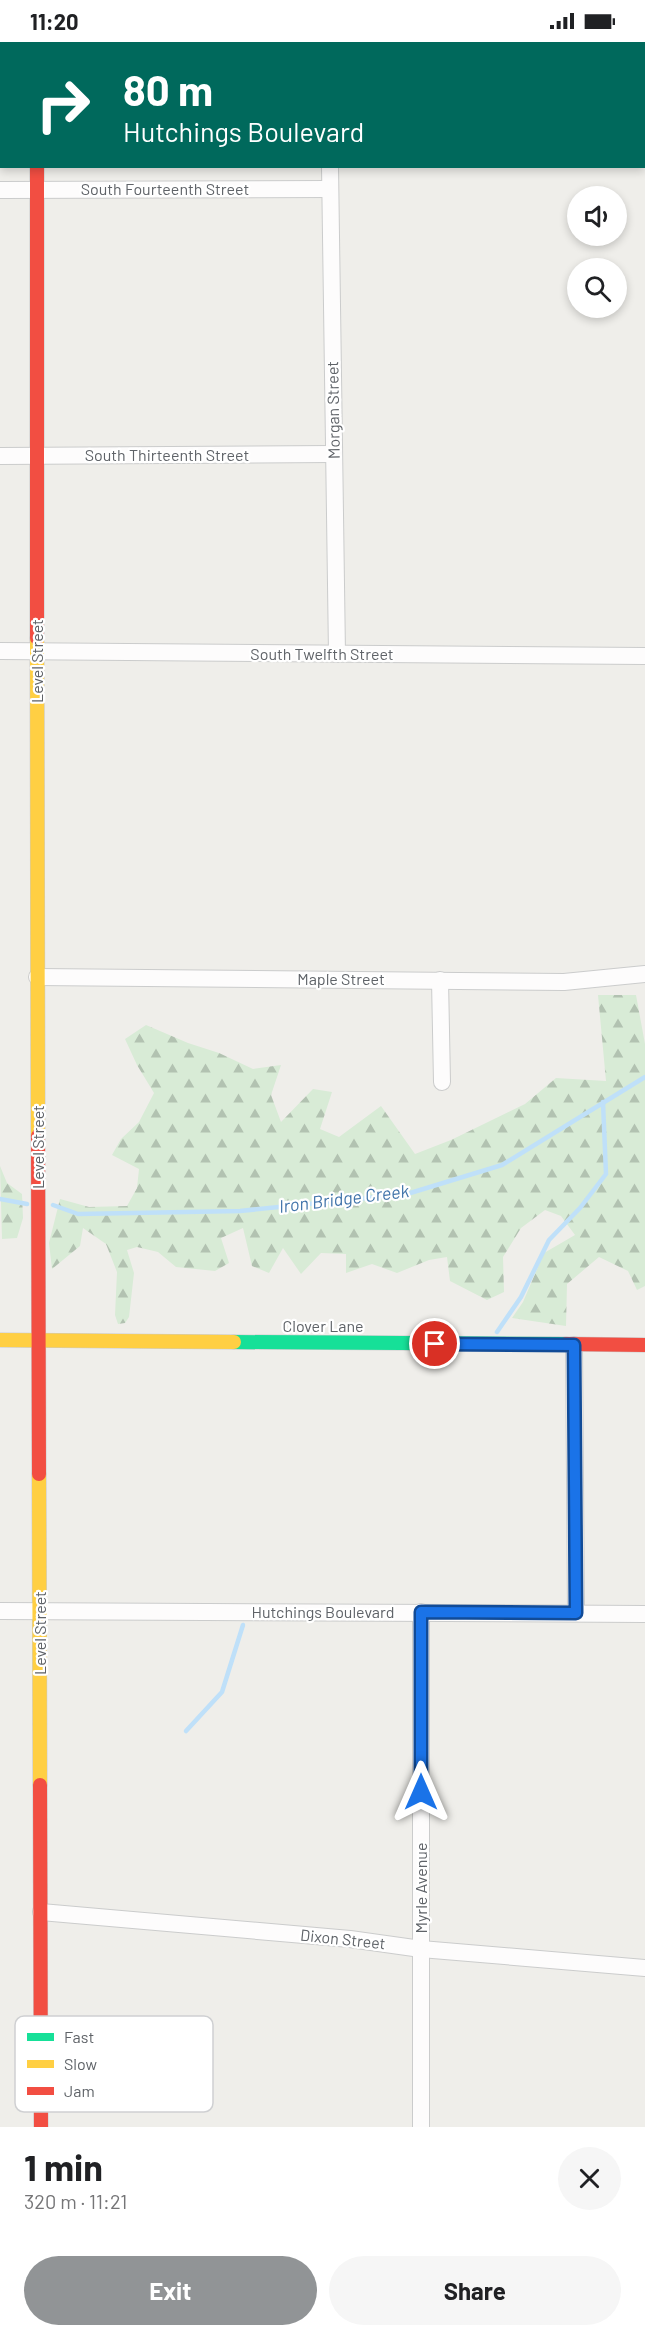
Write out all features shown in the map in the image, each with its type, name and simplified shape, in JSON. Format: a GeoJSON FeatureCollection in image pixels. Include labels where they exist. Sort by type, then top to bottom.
{"type":"FeatureCollection","features":[{"type":"Feature","properties":{"kind":"street","name":"Level Street"},"geometry":{"type":"LineString","coordinates":[[37,168],[37,977],[42,2016]]}},
{"type":"Feature","properties":{"kind":"street","name":"Morgan Street"},"geometry":{"type":"LineString","coordinates":[[330,168],[337,654]]}},
{"type":"Feature","properties":{"kind":"street","name":"South Fourteenth Street"},"geometry":{"type":"LineString","coordinates":[[0,190],[330,189]]}},
{"type":"Feature","properties":{"kind":"street","name":"South Thirteenth Street"},"geometry":{"type":"LineString","coordinates":[[0,456],[333,454]]}},
{"type":"Feature","properties":{"kind":"street","name":"South Twelfth Street"},"geometry":{"type":"LineString","coordinates":[[0,651],[645,656]]}},
{"type":"Feature","properties":{"kind":"street","name":"Maple Street"},"geometry":{"type":"LineString","coordinates":[[37,977],[564,982],[645,974]]}},
{"type":"Feature","properties":{"kind":"street"},"geometry":{"type":"LineString","coordinates":[[440,980],[442,1082]]}},
{"type":"Feature","properties":{"kind":"street","name":"Clover Lane"},"geometry":{"type":"LineString","coordinates":[[0,1340],[645,1345]]}},
{"type":"Feature","properties":{"kind":"street"},"geometry":{"type":"LineString","coordinates":[[574,1345],[576,1613]]}},
{"type":"Feature","properties":{"kind":"street","name":"Hutchings Boulevard"},"geometry":{"type":"LineString","coordinates":[[0,1611],[645,1614]]}},
{"type":"Feature","properties":{"kind":"street","name":"Myrle Avenue"},"geometry":{"type":"LineString","coordinates":[[421,1612],[421,2127]]}},
{"type":"Feature","properties":{"kind":"street","name":"Dixon Street"},"geometry":{"type":"LineString","coordinates":[[42,1912],[645,1968]]}},
{"type":"Feature","properties":{"kind":"green space"},"geometry":{"type":"Polygon","coordinates":[[[598,995],[636,995],[645,1044],[645,1286],[637,1290],[628,1271],[599,1257],[567,1284],[566,1326],[512,1318],[523,1302],[544,1253],[575,1235],[561,1216],[545,1210],[521,1228],[503,1257],[504,1292],[487,1300],[450,1281],[447,1257],[429,1260],[397,1273],[372,1264],[346,1273],[346,1254],[321,1253],[301,1274],[283,1248],[269,1273],[252,1266],[243,1228],[221,1238],[229,1263],[215,1271],[176,1267],[158,1252],[137,1247],[127,1250],[134,1273],[129,1317],[125,1323],[118,1324],[115,1315],[117,1272],[106,1244],[83,1228],[80,1246],[52,1269],[49,1243],[60,1199],[89,1207],[127,1206],[137,1188],[139,1169],[112,1155],[121,1139],[139,1122],[154,1093],[125,1039],[146,1025],[219,1053],[253,1069],[281,1065],[271,1095],[281,1122],[313,1089],[332,1092],[320,1129],[339,1137],[381,1106],[415,1154],[451,1140],[525,1104],[556,1078],[606,1081],[598,995]]]}},
{"type":"Feature","properties":{"kind":"green space"},"geometry":{"type":"Polygon","coordinates":[[[0,1166],[7,1183],[22,1194],[23,1218],[17,1238],[2,1239],[0,1166]]]}},
{"type":"Feature","properties":{"kind":"waterway","name":"Iron Bridge Creek"},"geometry":{"type":"LineString","coordinates":[[53,1205],[78,1214],[240,1211],[407,1194],[502,1165],[645,1077]]}},
{"type":"Feature","properties":{"kind":"waterway"},"geometry":{"type":"LineString","coordinates":[[497,1332],[521,1297],[549,1240],[580,1208],[606,1174],[603,1102]]}},
{"type":"Feature","properties":{"kind":"waterway","name":"Iron Bridge Creek"},"geometry":{"type":"LineString","coordinates":[[0,1199],[27,1204]]}},
{"type":"Feature","properties":{"kind":"waterway"},"geometry":{"type":"LineString","coordinates":[[186,1731],[222,1692],[243,1625]]}},
{"type":"Feature","properties":{"kind":"traffic: fast"},"geometry":{"type":"LineString","coordinates":[[234,1342],[566,1344]]}},
{"type":"Feature","properties":{"kind":"traffic: slow"},"geometry":{"type":"LineString","coordinates":[[37,638],[38,1136]]}},
{"type":"Feature","properties":{"kind":"traffic: slow"},"geometry":{"type":"LineString","coordinates":[[0,1340],[234,1342]]}},
{"type":"Feature","properties":{"kind":"traffic: slow"},"geometry":{"type":"LineString","coordinates":[[39,1474],[40,1785]]}},
{"type":"Feature","properties":{"kind":"traffic: jam"},"geometry":{"type":"LineString","coordinates":[[37,168],[37,638]]}},
{"type":"Feature","properties":{"kind":"traffic: jam"},"geometry":{"type":"LineString","coordinates":[[38,1136],[39,1474]]}},
{"type":"Feature","properties":{"kind":"traffic: jam"},"geometry":{"type":"LineString","coordinates":[[566,1344],[645,1345]]}},
{"type":"Feature","properties":{"kind":"traffic: jam"},"geometry":{"type":"LineString","coordinates":[[40,1785],[41,2016]]}},
{"type":"Feature","properties":{"kind":"traffic: jam"},"geometry":{"type":"LineString","coordinates":[[41,2112],[41,2127]]}},
{"type":"Feature","properties":{"kind":"route"},"geometry":{"type":"LineString","coordinates":[[421,1792],[421,1612],[576,1613],[574,1345],[435,1344]]}}]}
